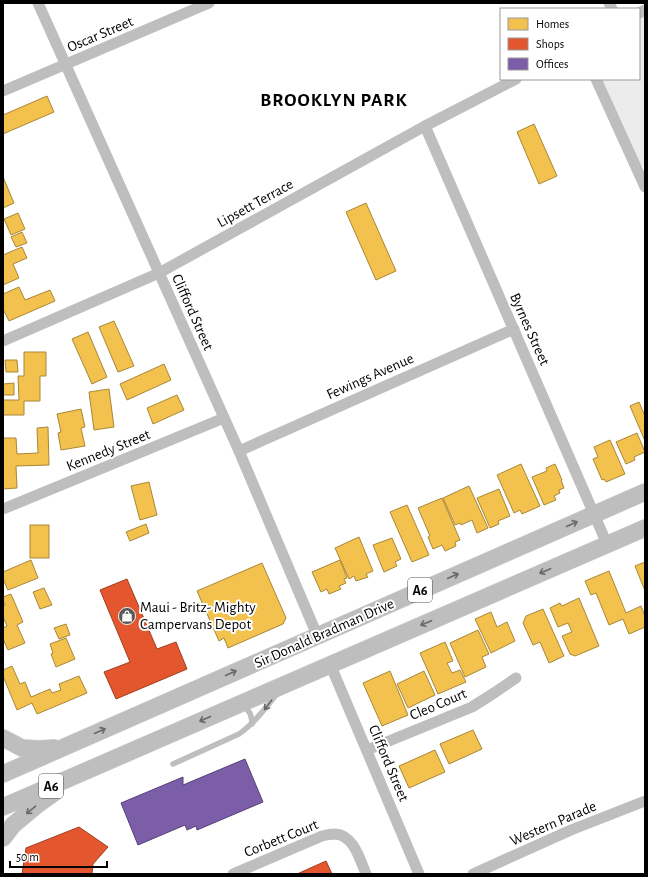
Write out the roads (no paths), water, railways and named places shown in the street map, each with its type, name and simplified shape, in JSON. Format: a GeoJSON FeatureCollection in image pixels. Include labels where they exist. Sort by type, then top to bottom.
{"type":"FeatureCollection","features":[{"type":"Feature","properties":{"kind":"main road","name":"Sir Donald Bradman Drive"},"geometry":{"type":"LineString","coordinates":[[3,774],[645,492]]}},
{"type":"Feature","properties":{"kind":"main road","name":"Sir Donald Bradman Drive"},"geometry":{"type":"LineString","coordinates":[[3,807],[645,528]]}},
{"type":"Feature","properties":{"kind":"main road"},"geometry":{"type":"LineString","coordinates":[[3,738],[22,748],[40,749],[65,747]]}},
{"type":"Feature","properties":{"kind":"main road"},"geometry":{"type":"LineString","coordinates":[[3,838],[13,825],[37,805],[60,788],[98,766]]}},
{"type":"Feature","properties":{"kind":"street","name":"Clifford Street"},"geometry":{"type":"LineString","coordinates":[[38,3],[239,451],[317,635]]}},
{"type":"Feature","properties":{"kind":"street","name":"Oscar Street"},"geometry":{"type":"LineString","coordinates":[[3,91],[209,3]]}},
{"type":"Feature","properties":{"kind":"street","name":"Lipsett Terrace"},"geometry":{"type":"LineString","coordinates":[[3,341],[159,273],[425,126],[514,80]]}},
{"type":"Feature","properties":{"kind":"street"},"geometry":{"type":"LineString","coordinates":[[596,80],[645,187]]}},
{"type":"Feature","properties":{"kind":"street","name":"Byrnes Street"},"geometry":{"type":"LineString","coordinates":[[425,126],[607,544]]}},
{"type":"Feature","properties":{"kind":"street","name":"Fewings Avenue"},"geometry":{"type":"LineString","coordinates":[[239,451],[514,329]]}},
{"type":"Feature","properties":{"kind":"street","name":"Kennedy Street"},"geometry":{"type":"LineString","coordinates":[[3,509],[224,418]]}},
{"type":"Feature","properties":{"kind":"street","name":"Clifford Street"},"geometry":{"type":"LineString","coordinates":[[330,664],[419,874]]}},
{"type":"Feature","properties":{"kind":"street","name":"Cleo Court"},"geometry":{"type":"LineString","coordinates":[[367,750],[472,707],[516,678]]}},
{"type":"Feature","properties":{"kind":"street","name":"Western Parade"},"geometry":{"type":"LineString","coordinates":[[474,874],[571,830],[645,801]]}},
{"type":"Feature","properties":{"kind":"street","name":"Corbett Court"},"geometry":{"type":"LineString","coordinates":[[232,874],[322,836],[336,834],[345,837],[354,846],[366,874]]}},
{"type":"Feature","properties":{"kind":"lane"},"geometry":{"type":"LineString","coordinates":[[173,764],[239,734],[249,727],[265,710],[284,685]]}},
{"type":"Feature","properties":{"kind":"lane"},"geometry":{"type":"LineString","coordinates":[[239,704],[245,706],[248,710],[252,719],[252,724]]}},
{"type":"Feature","properties":{"kind":"place","name":"Maui - Britz- Mighty Campervans Depot"},"geometry":{"type":"Point","coordinates":[127,616]}},
{"type":"Feature","properties":{"kind":"district","name":"BROOKLYN PARK"},"geometry":{"type":"Point","coordinates":[334,99]}}]}
